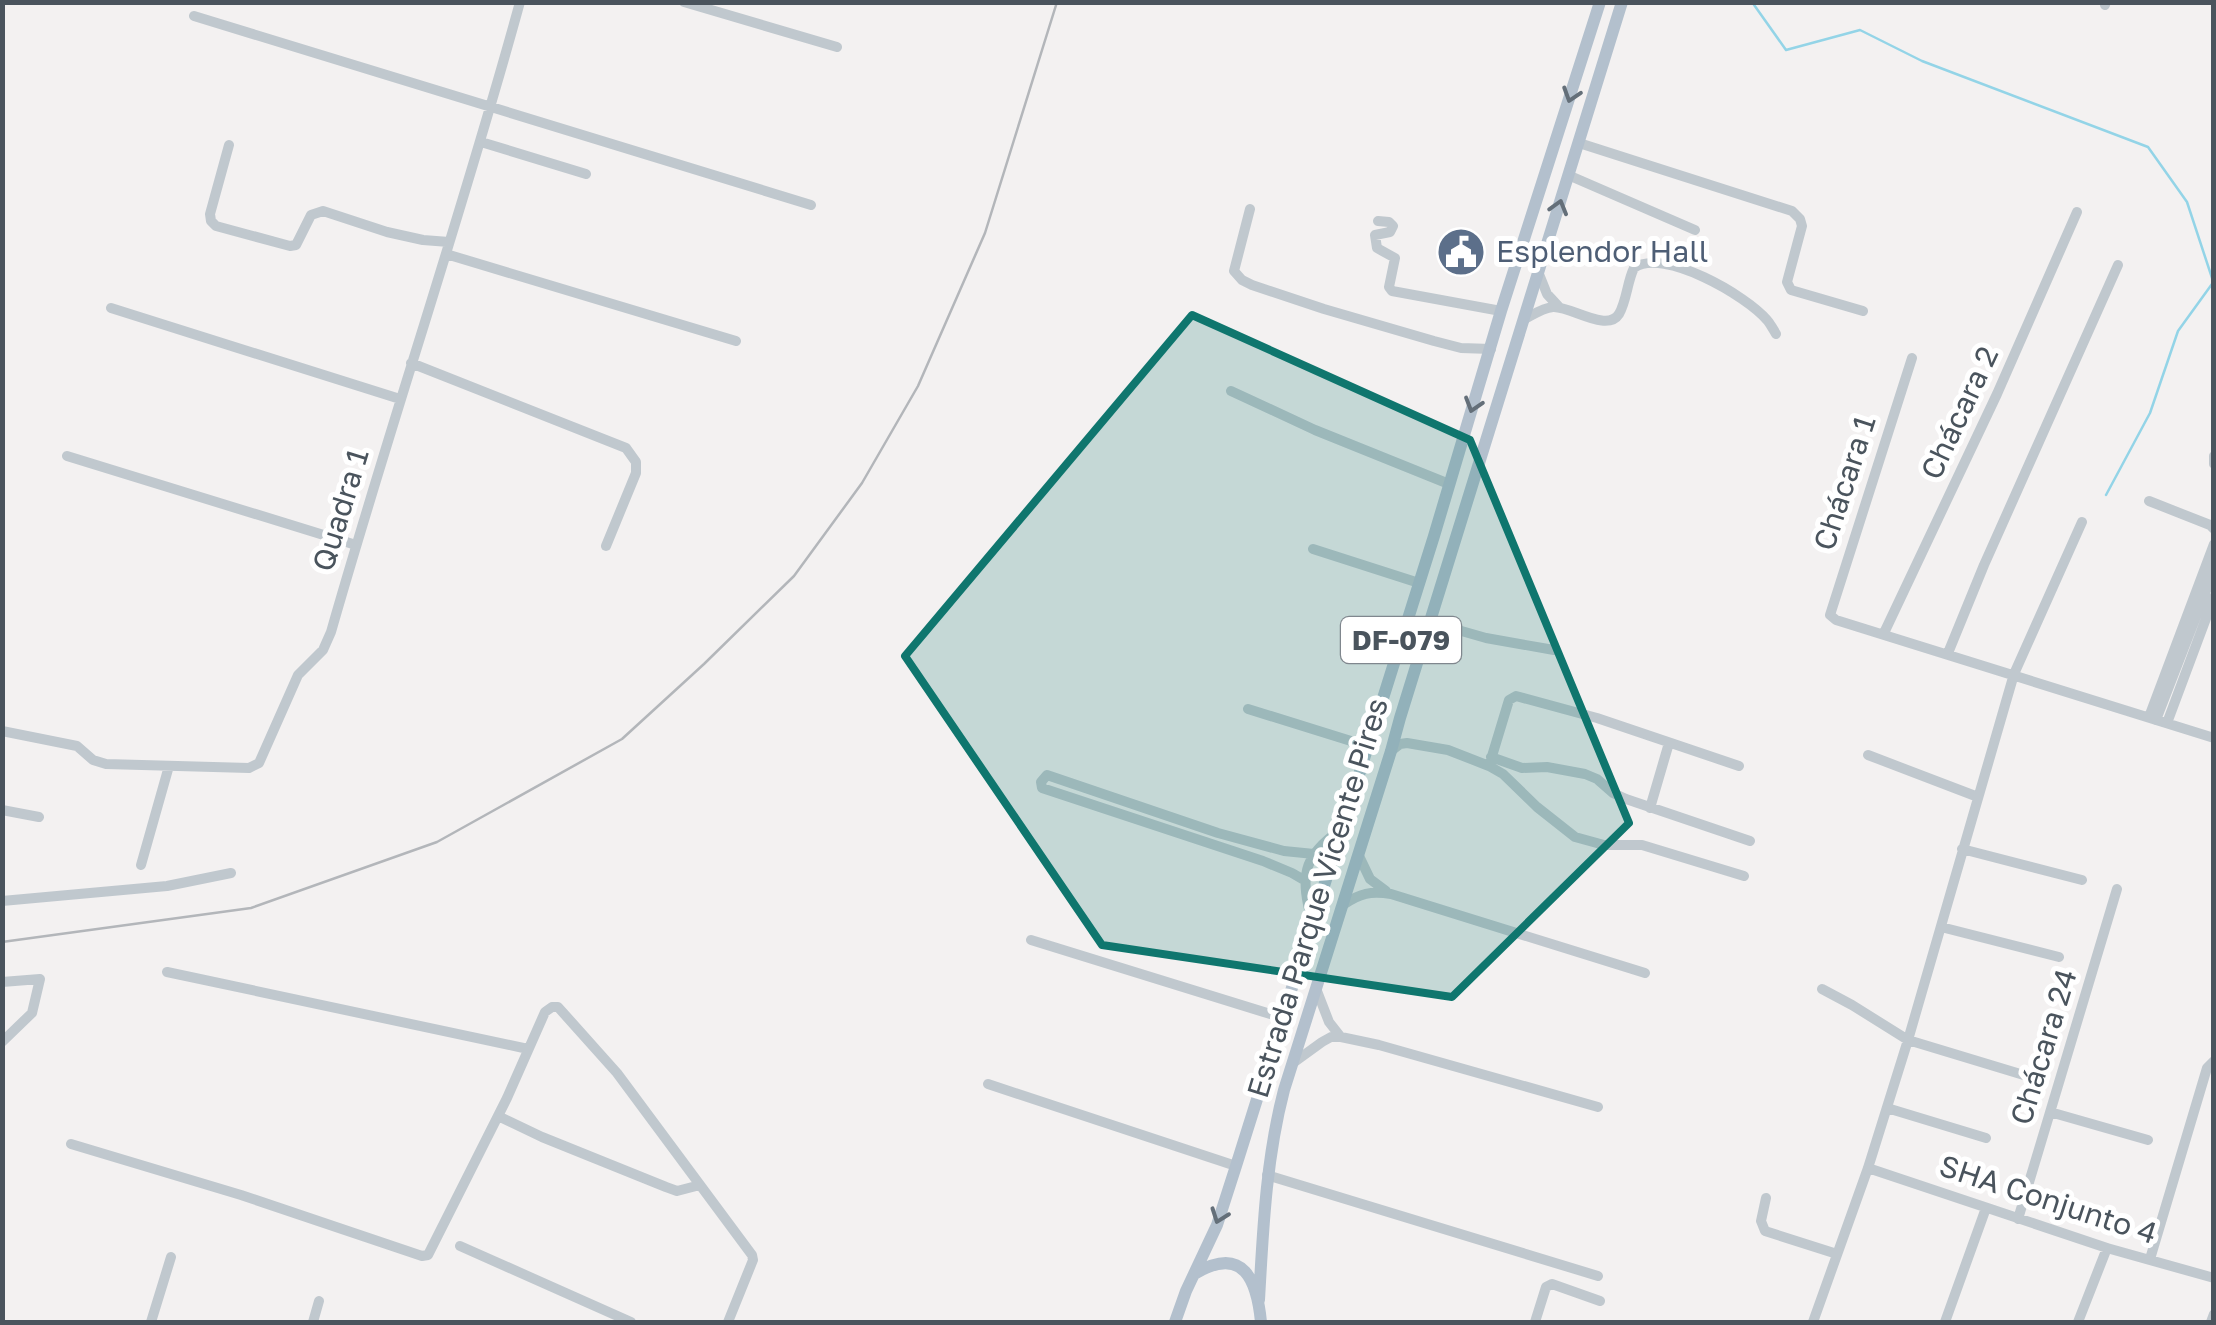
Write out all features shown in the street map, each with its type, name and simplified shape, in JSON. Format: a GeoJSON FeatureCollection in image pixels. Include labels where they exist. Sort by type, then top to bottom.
{"type":"FeatureCollection","features":[{"type":"Feature","properties":{"kind":"main road","name":"Estrada Parque Vicente Pires"},"geometry":{"type":"LineString","coordinates":[[1194,1274],[1217,1225],[1236,1166],[1600,2]]}},
{"type":"Feature","properties":{"kind":"main road","name":"Estrada Parque Vicente Pires"},"geometry":{"type":"LineString","coordinates":[[1259,1300],[1267,1175],[1276,1122],[1622,2]]}},
{"type":"Feature","properties":{"kind":"main road"},"geometry":{"type":"LineString","coordinates":[[1436,601],[1419,582],[1444,575]]}},
{"type":"Feature","properties":{"kind":"main road"},"geometry":{"type":"LineString","coordinates":[[1194,1274],[1219,1263],[1232,1265],[1244,1270],[1254,1283],[1259,1300]]}},
{"type":"Feature","properties":{"kind":"main road","name":"DF-079"},"geometry":{"type":"LineString","coordinates":[[1174,1322],[1194,1274]]}},
{"type":"Feature","properties":{"kind":"main road","name":"DF-079"},"geometry":{"type":"LineString","coordinates":[[1259,1300],[1261,1322]]}},
{"type":"Feature","properties":{"kind":"street","name":"Quadra 1"},"geometry":{"type":"LineString","coordinates":[[2,731],[77,746],[98,762],[248,768],[258,763],[298,675],[327,643],[481,142],[520,2]]}},
{"type":"Feature","properties":{"kind":"street"},"geometry":{"type":"LineString","coordinates":[[684,2],[837,47]]}},
{"type":"Feature","properties":{"kind":"street"},"geometry":{"type":"LineString","coordinates":[[194,16],[811,206]]}},
{"type":"Feature","properties":{"kind":"street"},"geometry":{"type":"LineString","coordinates":[[481,142],[586,174]]}},
{"type":"Feature","properties":{"kind":"street"},"geometry":{"type":"LineString","coordinates":[[1579,143],[1792,212],[1802,226],[1788,286],[1863,311]]}},
{"type":"Feature","properties":{"kind":"street"},"geometry":{"type":"LineString","coordinates":[[229,145],[210,214],[216,226],[290,246],[296,245],[311,216],[323,212],[736,340]]}},
{"type":"Feature","properties":{"kind":"street"},"geometry":{"type":"LineString","coordinates":[[1568,175],[1695,230]]}},
{"type":"Feature","properties":{"kind":"street"},"geometry":{"type":"LineString","coordinates":[[1250,209],[1235,261],[1234,271],[1242,280],[1434,342],[1490,349]]}},
{"type":"Feature","properties":{"kind":"street","name":"Chácara 2"},"geometry":{"type":"LineString","coordinates":[[1884,633],[1997,394],[2077,212]]}},
{"type":"Feature","properties":{"kind":"street"},"geometry":{"type":"LineString","coordinates":[[1378,221],[1393,226],[1390,232],[1375,235],[1377,248],[1396,258],[1392,291],[1502,311]]}},
{"type":"Feature","properties":{"kind":"street"},"geometry":{"type":"LineString","coordinates":[[1524,320],[1540,310],[1559,307],[1612,321],[1621,310],[1634,268],[1652,261],[1699,275],[1727,290],[1754,308],[1776,334]]}},
{"type":"Feature","properties":{"kind":"street"},"geometry":{"type":"LineString","coordinates":[[1948,653],[2118,265]]}},
{"type":"Feature","properties":{"kind":"street"},"geometry":{"type":"LineString","coordinates":[[1540,274],[1547,294],[1559,307]]}},
{"type":"Feature","properties":{"kind":"street"},"geometry":{"type":"LineString","coordinates":[[111,308],[400,400]]}},
{"type":"Feature","properties":{"kind":"street","name":"Chácara 1"},"geometry":{"type":"LineString","coordinates":[[1884,633],[1830,615],[1912,358]]}},
{"type":"Feature","properties":{"kind":"street"},"geometry":{"type":"LineString","coordinates":[[411,363],[626,448],[636,462],[636,473],[606,546]]}},
{"type":"Feature","properties":{"kind":"street"},"geometry":{"type":"LineString","coordinates":[[1232,392],[1449,484]]}},
{"type":"Feature","properties":{"kind":"street"},"geometry":{"type":"LineString","coordinates":[[67,456],[356,545]]}},
{"type":"Feature","properties":{"kind":"street"},"geometry":{"type":"LineString","coordinates":[[2214,456],[2214,464]]}},
{"type":"Feature","properties":{"kind":"street"},"geometry":{"type":"LineString","coordinates":[[2149,501],[2214,529]]}},
{"type":"Feature","properties":{"kind":"street"},"geometry":{"type":"LineString","coordinates":[[1813,1322],[1887,1108],[2014,674],[2082,522]]}},
{"type":"Feature","properties":{"kind":"street"},"geometry":{"type":"LineString","coordinates":[[2158,720],[2214,544]]}},
{"type":"Feature","properties":{"kind":"street"},"geometry":{"type":"LineString","coordinates":[[1313,549],[1419,582]]}},
{"type":"Feature","properties":{"kind":"street"},"geometry":{"type":"LineString","coordinates":[[2158,720],[2214,570]]}},
{"type":"Feature","properties":{"kind":"street"},"geometry":{"type":"LineString","coordinates":[[2158,720],[2214,597]]}},
{"type":"Feature","properties":{"kind":"street"},"geometry":{"type":"LineString","coordinates":[[1430,622],[1486,638],[1554,650]]}},
{"type":"Feature","properties":{"kind":"street"},"geometry":{"type":"LineString","coordinates":[[1884,633],[2214,738]]}},
{"type":"Feature","properties":{"kind":"street"},"geometry":{"type":"LineString","coordinates":[[1490,762],[1509,700],[1516,696],[1597,718],[1739,766]]}},
{"type":"Feature","properties":{"kind":"street"},"geometry":{"type":"LineString","coordinates":[[1248,710],[1367,746]]}},
{"type":"Feature","properties":{"kind":"street"},"geometry":{"type":"LineString","coordinates":[[1400,718],[1406,734],[1419,744]]}},
{"type":"Feature","properties":{"kind":"street"},"geometry":{"type":"LineString","coordinates":[[1650,808],[1669,742]]}},
{"type":"Feature","properties":{"kind":"street"},"geometry":{"type":"LineString","coordinates":[[1392,751],[1400,744],[1419,744],[1522,768],[1547,767],[1585,774],[1613,794],[1750,841]]}},
{"type":"Feature","properties":{"kind":"street"},"geometry":{"type":"LineString","coordinates":[[1868,755],[1978,797]]}},
{"type":"Feature","properties":{"kind":"street"},"geometry":{"type":"LineString","coordinates":[[1490,762],[1575,837],[1604,844],[1642,845],[1744,876]]}},
{"type":"Feature","properties":{"kind":"street"},"geometry":{"type":"LineString","coordinates":[[140,865],[169,766]]}},
{"type":"Feature","properties":{"kind":"street"},"geometry":{"type":"LineString","coordinates":[[1144,816],[1047,775],[1041,782],[1042,788],[1216,839],[1304,880]]}},
{"type":"Feature","properties":{"kind":"street"},"geometry":{"type":"LineString","coordinates":[[2,810],[38,817]]}},
{"type":"Feature","properties":{"kind":"street"},"geometry":{"type":"LineString","coordinates":[[1312,925],[1304,880],[1314,854],[1342,828]]}},
{"type":"Feature","properties":{"kind":"street"},"geometry":{"type":"LineString","coordinates":[[1216,839],[1314,854]]}},
{"type":"Feature","properties":{"kind":"street"},"geometry":{"type":"LineString","coordinates":[[1263,861],[1267,846]]}},
{"type":"Feature","properties":{"kind":"street"},"geometry":{"type":"LineString","coordinates":[[1962,849],[2082,880]]}},
{"type":"Feature","properties":{"kind":"street"},"geometry":{"type":"LineString","coordinates":[[1359,856],[1370,880],[1391,894]]}},
{"type":"Feature","properties":{"kind":"street"},"geometry":{"type":"LineString","coordinates":[[2,901],[168,886],[232,874]]}},
{"type":"Feature","properties":{"kind":"street","name":"Chácara 24"},"geometry":{"type":"LineString","coordinates":[[2018,1219],[2117,889]]}},
{"type":"Feature","properties":{"kind":"street"},"geometry":{"type":"LineString","coordinates":[[1343,905],[1370,892],[1391,894],[1645,973]]}},
{"type":"Feature","properties":{"kind":"street"},"geometry":{"type":"LineString","coordinates":[[1941,926],[2059,957]]}},
{"type":"Feature","properties":{"kind":"street"},"geometry":{"type":"LineString","coordinates":[[1030,940],[1283,1018]]}},
{"type":"Feature","properties":{"kind":"street"},"geometry":{"type":"LineString","coordinates":[[167,972],[528,1049]]}},
{"type":"Feature","properties":{"kind":"street"},"geometry":{"type":"LineString","coordinates":[[2,982],[40,978],[32,1013],[2,1042]]}},
{"type":"Feature","properties":{"kind":"street"},"geometry":{"type":"LineString","coordinates":[[1822,989],[1908,1040],[2027,1076]]}},
{"type":"Feature","properties":{"kind":"street"},"geometry":{"type":"LineString","coordinates":[[1317,990],[1329,1022],[1341,1037]]}},
{"type":"Feature","properties":{"kind":"street"},"geometry":{"type":"LineString","coordinates":[[70,1144],[426,1256],[439,1237],[545,1012],[552,1007],[561,1008],[617,1073],[746,1246],[753,1260],[728,1322]]}},
{"type":"Feature","properties":{"kind":"street"},"geometry":{"type":"LineString","coordinates":[[1293,1063],[1331,1037],[1341,1037],[1598,1108]]}},
{"type":"Feature","properties":{"kind":"street"},"geometry":{"type":"LineString","coordinates":[[2150,1259],[2208,1068],[2214,1062]]}},
{"type":"Feature","properties":{"kind":"street"},"geometry":{"type":"LineString","coordinates":[[988,1084],[1236,1166]]}},
{"type":"Feature","properties":{"kind":"street"},"geometry":{"type":"LineString","coordinates":[[1887,1108],[1986,1138]]}},
{"type":"Feature","properties":{"kind":"street"},"geometry":{"type":"LineString","coordinates":[[2050,1112],[2148,1140]]}},
{"type":"Feature","properties":{"kind":"street"},"geometry":{"type":"LineString","coordinates":[[498,1116],[666,1188],[684,1190],[700,1185]]}},
{"type":"Feature","properties":{"kind":"street","name":"SHA Conjunto 4"},"geometry":{"type":"LineString","coordinates":[[1868,1168],[2107,1248],[2214,1278]]}},
{"type":"Feature","properties":{"kind":"street"},"geometry":{"type":"LineString","coordinates":[[1267,1175],[1598,1276]]}},
{"type":"Feature","properties":{"kind":"street"},"geometry":{"type":"LineString","coordinates":[[1766,1198],[1761,1220],[1765,1230],[1837,1254]]}},
{"type":"Feature","properties":{"kind":"street"},"geometry":{"type":"LineString","coordinates":[[1945,1322],[1986,1208]]}},
{"type":"Feature","properties":{"kind":"street"},"geometry":{"type":"LineString","coordinates":[[460,1246],[631,1322]]}},
{"type":"Feature","properties":{"kind":"street"},"geometry":{"type":"LineString","coordinates":[[2078,1322],[2107,1248]]}},
{"type":"Feature","properties":{"kind":"street"},"geometry":{"type":"LineString","coordinates":[[150,1322],[171,1257]]}},
{"type":"Feature","properties":{"kind":"street"},"geometry":{"type":"LineString","coordinates":[[1535,1322],[1546,1286],[1552,1284],[1600,1301]]}},
{"type":"Feature","properties":{"kind":"street"},"geometry":{"type":"LineString","coordinates":[[313,1322],[320,1301]]}},
{"type":"Feature","properties":{"kind":"street"},"geometry":{"type":"LineString","coordinates":[[2211,1322],[2214,1314]]}},
{"type":"Feature","properties":{"kind":"highlighted area"},"geometry":{"type":"Polygon","coordinates":[[[1192,315],[1470,440],[1629,823],[1452,997],[1102,945],[905,656],[1192,315]]]}},
{"type":"Feature","properties":{"kind":"waterway"},"geometry":{"type":"LineString","coordinates":[[1752,2],[1786,50],[1860,30],[1922,61],[2148,147],[2187,202],[2214,284]]}},
{"type":"Feature","properties":{"kind":"waterway"},"geometry":{"type":"LineString","coordinates":[[2106,495],[2150,413],[2178,331],[2212,284]]}},
{"type":"Feature","properties":{"kind":"railway"},"geometry":{"type":"LineString","coordinates":[[2,942],[251,908],[437,842],[622,739],[794,576],[862,483],[918,386],[985,233],[1057,2]]}},
{"type":"Feature","properties":{"kind":"place","name":"Esplendor Hall"},"geometry":{"type":"Point","coordinates":[1461,252]}}]}
